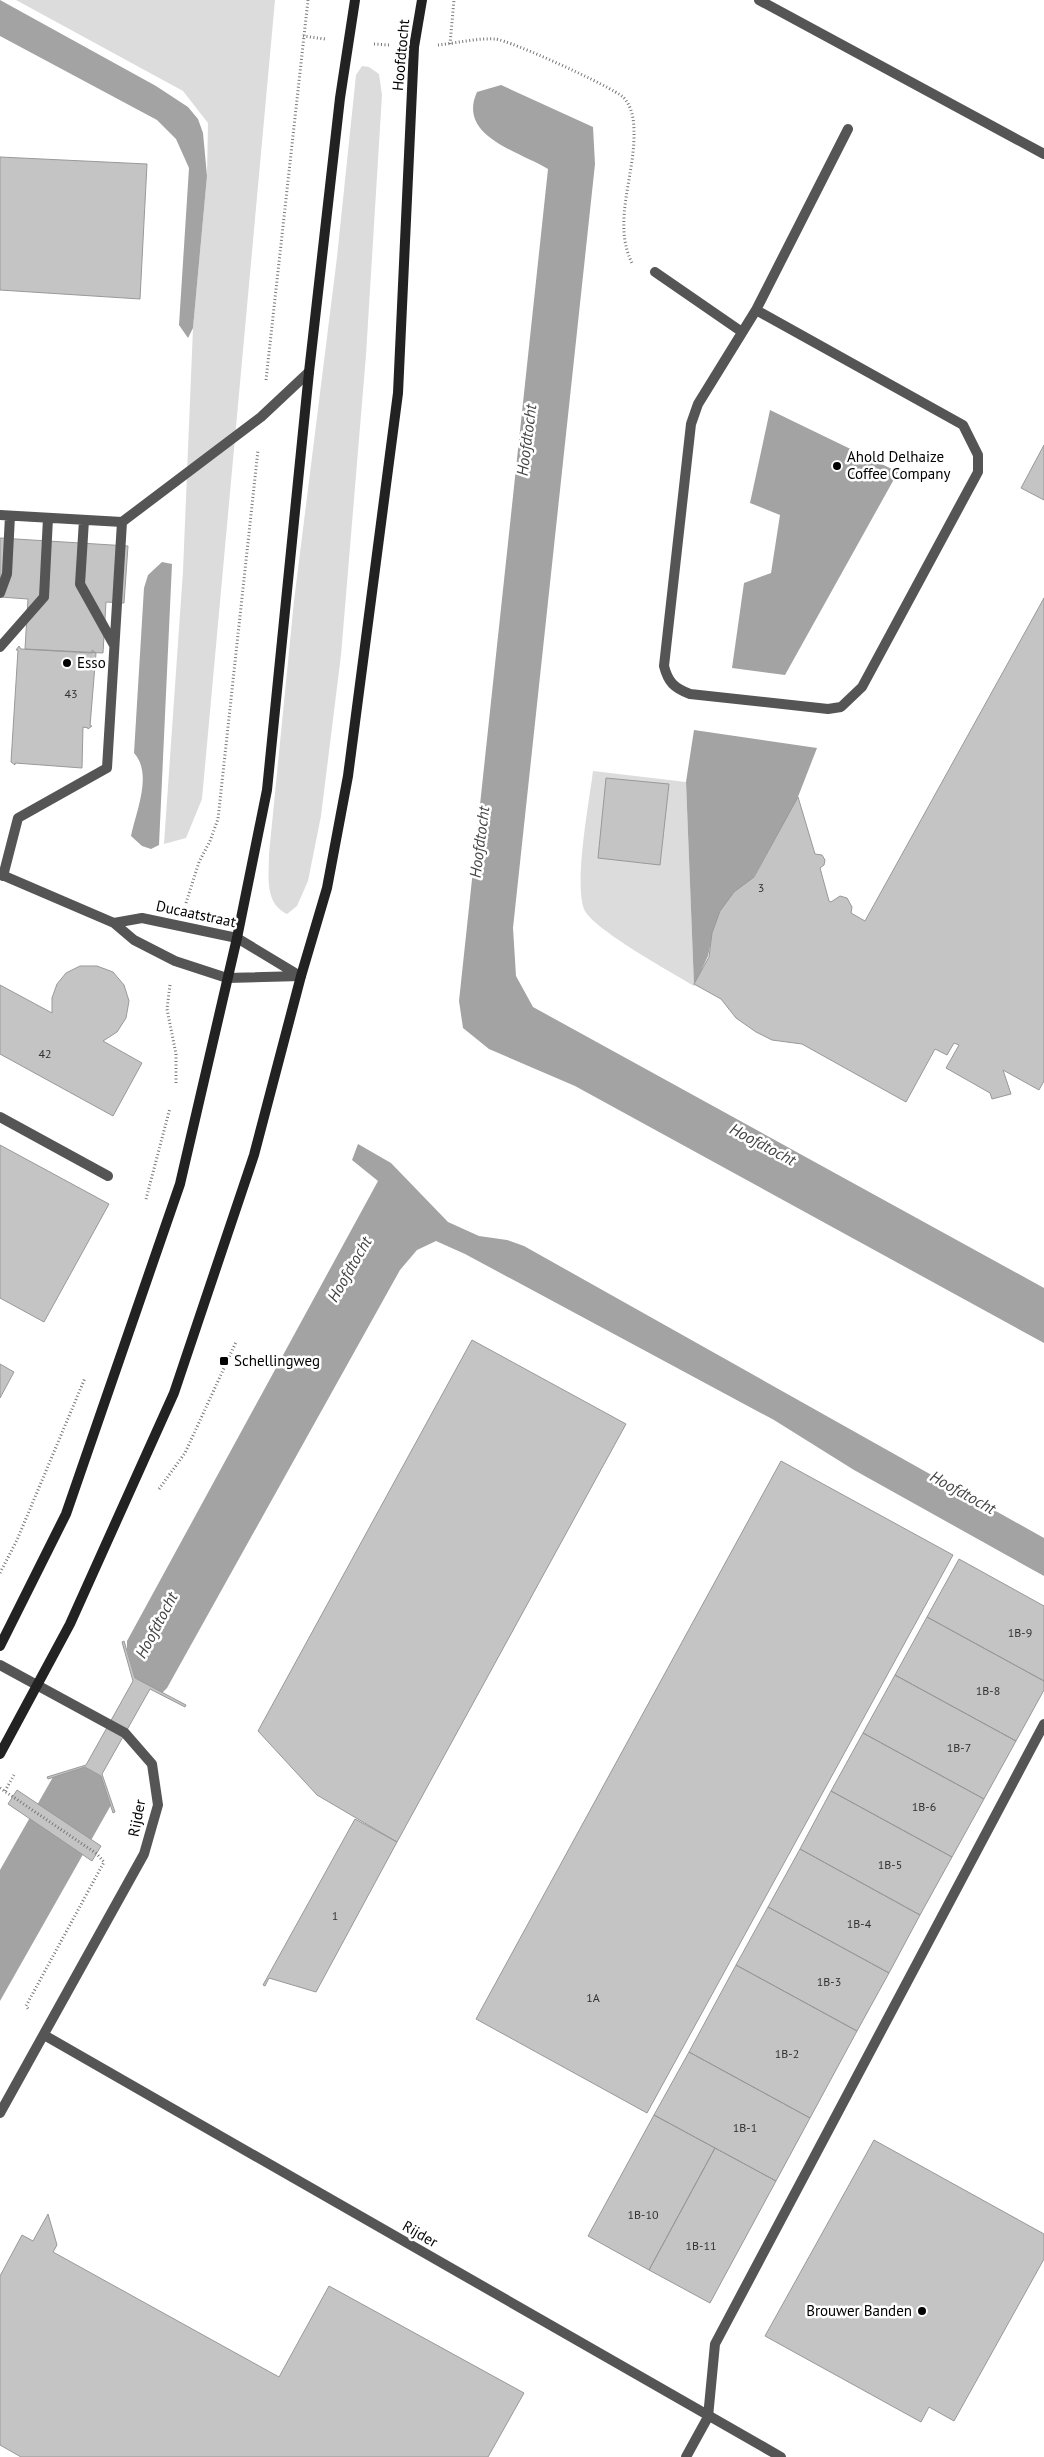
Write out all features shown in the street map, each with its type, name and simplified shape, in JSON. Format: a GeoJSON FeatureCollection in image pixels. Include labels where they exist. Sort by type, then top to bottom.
{"type":"FeatureCollection","features":[{"type":"Feature","properties":{"kind":"main road"},"geometry":{"type":"LineString","coordinates":[[0,1646],[66,1514],[180,1184],[237,938],[266,790],[309,372],[340,98],[355,0]]}},
{"type":"Feature","properties":{"kind":"main road","name":"Hoofdtocht"},"geometry":{"type":"LineString","coordinates":[[0,1754],[70,1624],[174,1393],[254,1155],[301,976],[327,888],[348,776],[398,393],[414,47],[422,0]]}},
{"type":"Feature","properties":{"kind":"street"},"geometry":{"type":"LineString","coordinates":[[759,0],[1044,154]]}},
{"type":"Feature","properties":{"kind":"street"},"geometry":{"type":"LineString","coordinates":[[756,310],[962,425],[978,455],[978,472],[862,687],[841,707],[828,709],[690,694],[676,689],[667,679],[664,666],[691,424],[698,404],[756,310],[848,129]]}},
{"type":"Feature","properties":{"kind":"street"},"geometry":{"type":"LineString","coordinates":[[655,272],[742,332]]}},
{"type":"Feature","properties":{"kind":"street"},"geometry":{"type":"LineString","coordinates":[[0,593],[7,574],[5,516],[122,522],[262,417],[309,372]]}},
{"type":"Feature","properties":{"kind":"street"},"geometry":{"type":"LineString","coordinates":[[0,647],[44,597],[48,518]]}},
{"type":"Feature","properties":{"kind":"street"},"geometry":{"type":"LineString","coordinates":[[84,520],[80,584],[114,645]]}},
{"type":"Feature","properties":{"kind":"street"},"geometry":{"type":"LineString","coordinates":[[122,522],[107,768],[18,818],[2,875],[114,923],[134,940],[175,961],[227,978],[301,976]]}},
{"type":"Feature","properties":{"kind":"street","name":"Ducaatstraat"},"geometry":{"type":"LineString","coordinates":[[114,923],[142,918],[237,938],[301,976]]}},
{"type":"Feature","properties":{"kind":"street"},"geometry":{"type":"LineString","coordinates":[[0,1117],[108,1176]]}},
{"type":"Feature","properties":{"kind":"street","name":"Rijder"},"geometry":{"type":"LineString","coordinates":[[0,1665],[125,1733],[152,1764],[158,1805],[144,1854],[44,2035],[708,2417],[781,2457]]}},
{"type":"Feature","properties":{"kind":"street"},"geometry":{"type":"LineString","coordinates":[[686,2457],[708,2417],[716,2344],[1044,1724]]}},
{"type":"Feature","properties":{"kind":"street"},"geometry":{"type":"LineString","coordinates":[[0,2113],[44,2035]]}},
{"type":"Feature","properties":{"kind":"path"},"geometry":{"type":"LineString","coordinates":[[180,926],[198,862],[210,841],[218,819],[308,0]]}},
{"type":"Feature","properties":{"kind":"path"},"geometry":{"type":"LineString","coordinates":[[450,44],[454,0]]}},
{"type":"Feature","properties":{"kind":"path"},"geometry":{"type":"LineString","coordinates":[[304,36],[414,47],[496,39],[534,52],[622,97],[632,112],[634,133],[623,231],[625,250],[633,266],[655,272]]}},
{"type":"Feature","properties":{"kind":"path"},"geometry":{"type":"LineString","coordinates":[[174,1093],[176,1054],[167,1009],[175,961]]}},
{"type":"Feature","properties":{"kind":"path"},"geometry":{"type":"LineString","coordinates":[[144,1206],[172,1102]]}},
{"type":"Feature","properties":{"kind":"path"},"geometry":{"type":"LineString","coordinates":[[185,1453],[236,1342]]}},
{"type":"Feature","properties":{"kind":"path"},"geometry":{"type":"LineString","coordinates":[[0,1572],[17,1540],[86,1376]]}},
{"type":"Feature","properties":{"kind":"path"},"geometry":{"type":"LineString","coordinates":[[0,1788],[96,1854],[104,1862],[26,2006],[44,2035]]}},
{"type":"Feature","properties":{"kind":"shaded area"},"geometry":{"type":"Polygon","coordinates":[[[16,0],[275,0],[202,799],[186,838],[164,844],[183,571],[193,328],[207,176],[208,123],[183,91],[16,0]]]}},
{"type":"Feature","properties":{"kind":"shaded area"},"geometry":{"type":"Polygon","coordinates":[[[362,66],[369,67],[379,74],[382,95],[366,355],[341,655],[321,816],[308,881],[297,906],[287,914],[274,903],[271,896],[269,888],[269,854],[294,601],[337,257],[356,75],[362,66]]]}},
{"type":"Feature","properties":{"kind":"shaded area"},"geometry":{"type":"Polygon","coordinates":[[[593,771],[686,782],[694,986],[617,939],[590,918],[584,909],[581,897],[581,862],[593,771]]]}},
{"type":"Feature","properties":{"kind":"water"},"geometry":{"type":"Polygon","coordinates":[[[0,0],[156,86],[188,107],[198,119],[203,133],[207,176],[193,328],[188,338],[179,325],[189,168],[176,139],[157,120],[0,36],[0,0]]]}},
{"type":"Feature","properties":{"kind":"water"},"geometry":{"type":"Polygon","coordinates":[[[501,85],[593,127],[595,164],[513,928],[516,976],[533,1007],[1044,1288],[1044,1343],[575,1086],[489,1049],[463,1028],[459,1001],[548,169],[494,140],[483,131],[475,120],[473,107],[477,92],[501,85]]]}},
{"type":"Feature","properties":{"kind":"water"},"geometry":{"type":"Polygon","coordinates":[[[770,410],[898,472],[785,675],[732,668],[744,583],[771,573],[780,515],[750,503],[770,410]]]}},
{"type":"Feature","properties":{"kind":"water"},"geometry":{"type":"Polygon","coordinates":[[[162,562],[172,564],[159,845],[151,849],[142,846],[131,836],[143,782],[140,762],[134,753],[144,588],[148,575],[162,562]]]}},
{"type":"Feature","properties":{"kind":"water"},"geometry":{"type":"Polygon","coordinates":[[[694,730],[817,748],[796,802],[752,880],[721,911],[713,932],[708,956],[694,986],[686,782],[694,730]]]}},
{"type":"Feature","properties":{"kind":"water"},"geometry":{"type":"Polygon","coordinates":[[[358,1144],[391,1163],[448,1222],[479,1236],[507,1240],[524,1246],[1044,1538],[1044,1576],[854,1470],[774,1420],[465,1254],[436,1241],[417,1250],[400,1270],[167,1688],[162,1693],[135,1678],[127,1650],[127,1641],[378,1181],[352,1160],[358,1144]]]}},
{"type":"Feature","properties":{"kind":"water"},"geometry":{"type":"Polygon","coordinates":[[[85,1767],[101,1776],[111,1805],[0,2001],[0,1870],[53,1777],[85,1767]]]}},
{"type":"Feature","properties":{"kind":"building"},"geometry":{"type":"Polygon","coordinates":[[[0,157],[147,164],[140,299],[0,290],[0,157]]]}},
{"type":"Feature","properties":{"kind":"building"},"geometry":{"type":"Polygon","coordinates":[[[1044,445],[1044,500],[1021,488],[1044,445]]]}},
{"type":"Feature","properties":{"kind":"building"},"geometry":{"type":"Polygon","coordinates":[[[0,538],[128,546],[124,603],[106,602],[103,653],[25,649],[28,599],[0,597],[0,538]]]}},
{"type":"Feature","properties":{"kind":"building"},"geometry":{"type":"Polygon","coordinates":[[[1044,598],[1044,1081],[1039,1090],[1003,1070],[1011,1094],[992,1099],[990,1093],[946,1068],[959,1045],[954,1043],[947,1055],[935,1049],[906,1102],[802,1044],[772,1040],[756,1032],[736,1018],[721,999],[694,984],[709,957],[712,933],[720,911],[734,892],[754,877],[798,797],[815,854],[822,855],[825,860],[824,865],[820,868],[829,901],[831,902],[840,896],[847,898],[852,907],[851,913],[865,921],[1044,598]]]}},
{"type":"Feature","properties":{"kind":"building"},"geometry":{"type":"Polygon","coordinates":[[[19,646],[21,649],[92,653],[92,650],[96,653],[90,726],[92,726],[88,729],[83,727],[82,768],[15,763],[15,765],[11,762],[18,650],[16,650],[19,646]]]}},
{"type":"Feature","properties":{"kind":"building"},"geometry":{"type":"Polygon","coordinates":[[[606,778],[669,784],[660,865],[598,858],[606,778]]]}},
{"type":"Feature","properties":{"kind":"building"},"geometry":{"type":"Polygon","coordinates":[[[80,966],[97,966],[113,972],[124,985],[129,1001],[126,1018],[117,1032],[103,1041],[142,1063],[113,1116],[0,1054],[0,985],[52,1013],[52,998],[57,984],[66,973],[80,966]]]}},
{"type":"Feature","properties":{"kind":"building"},"geometry":{"type":"Polygon","coordinates":[[[0,1145],[109,1204],[44,1322],[0,1298],[0,1145]]]}},
{"type":"Feature","properties":{"kind":"building"},"geometry":{"type":"Polygon","coordinates":[[[472,1340],[626,1424],[397,1842],[317,1795],[258,1731],[472,1340]]]}},
{"type":"Feature","properties":{"kind":"building"},"geometry":{"type":"Polygon","coordinates":[[[0,1364],[14,1372],[0,1398],[0,1364]]]}},
{"type":"Feature","properties":{"kind":"building"},"geometry":{"type":"Polygon","coordinates":[[[781,1461],[953,1555],[647,2113],[476,2019],[781,1461]]]}},
{"type":"Feature","properties":{"kind":"building"},"geometry":{"type":"Polygon","coordinates":[[[959,1559],[1044,1606],[1044,1681],[927,1617],[959,1559]]]}},
{"type":"Feature","properties":{"kind":"building"},"geometry":{"type":"Polygon","coordinates":[[[927,1617],[1044,1681],[1044,1690],[1016,1741],[895,1675],[927,1617]]]}},
{"type":"Feature","properties":{"kind":"building"},"geometry":{"type":"Polygon","coordinates":[[[124,1641],[135,1678],[186,1705],[185,1707],[150,1689],[102,1774],[115,1812],[113,1813],[101,1776],[85,1767],[48,1779],[47,1777],[86,1765],[133,1681],[122,1642],[124,1641]]]}},
{"type":"Feature","properties":{"kind":"building"},"geometry":{"type":"Polygon","coordinates":[[[895,1675],[1016,1741],[984,1799],[863,1733],[895,1675]]]}},
{"type":"Feature","properties":{"kind":"building"},"geometry":{"type":"Polygon","coordinates":[[[863,1733],[984,1799],[952,1857],[831,1791],[863,1733]]]}},
{"type":"Feature","properties":{"kind":"building"},"geometry":{"type":"Polygon","coordinates":[[[17,1790],[101,1846],[92,1861],[8,1804],[17,1790]]]}},
{"type":"Feature","properties":{"kind":"building"},"geometry":{"type":"Polygon","coordinates":[[[831,1791],[952,1857],[920,1915],[800,1849],[831,1791]]]}},
{"type":"Feature","properties":{"kind":"building"},"geometry":{"type":"Polygon","coordinates":[[[355,1819],[397,1842],[316,1992],[269,1978],[265,1986],[263,1985],[355,1819]]]}},
{"type":"Feature","properties":{"kind":"building"},"geometry":{"type":"Polygon","coordinates":[[[800,1849],[920,1915],[889,1973],[768,1907],[800,1849]]]}},
{"type":"Feature","properties":{"kind":"building"},"geometry":{"type":"Polygon","coordinates":[[[768,1907],[889,1973],[857,2031],[736,1965],[768,1907]]]}},
{"type":"Feature","properties":{"kind":"building"},"geometry":{"type":"Polygon","coordinates":[[[736,1965],[857,2031],[810,2118],[689,2052],[736,1965]]]}},
{"type":"Feature","properties":{"kind":"building"},"geometry":{"type":"Polygon","coordinates":[[[689,2052],[810,2118],[776,2181],[654,2115],[689,2052]]]}},
{"type":"Feature","properties":{"kind":"building"},"geometry":{"type":"Polygon","coordinates":[[[654,2115],[715,2148],[649,2270],[588,2236],[654,2115]]]}},
{"type":"Feature","properties":{"kind":"building"},"geometry":{"type":"Polygon","coordinates":[[[874,2140],[1044,2234],[1044,2259],[954,2421],[929,2407],[921,2422],[765,2336],[874,2140]]]}},
{"type":"Feature","properties":{"kind":"building"},"geometry":{"type":"Polygon","coordinates":[[[715,2148],[776,2181],[710,2303],[649,2270],[715,2148]]]}},
{"type":"Feature","properties":{"kind":"building"},"geometry":{"type":"Polygon","coordinates":[[[48,2214],[57,2245],[53,2252],[279,2377],[329,2286],[524,2393],[488,2457],[21,2457],[0,2445],[0,2276],[22,2235],[33,2241],[48,2214]]]}},
{"type":"Feature","properties":{"kind":"place","name":"Ahold Delhaize Coffee Company"},"geometry":{"type":"Point","coordinates":[837,466]}},
{"type":"Feature","properties":{"kind":"place","name":"Esso"},"geometry":{"type":"Point","coordinates":[67,663]}},
{"type":"Feature","properties":{"kind":"place","name":"Schellingweg"},"geometry":{"type":"Point","coordinates":[224,1361]}},
{"type":"Feature","properties":{"kind":"place","name":"Brouwer Banden"},"geometry":{"type":"Point","coordinates":[922,2311]}}]}
